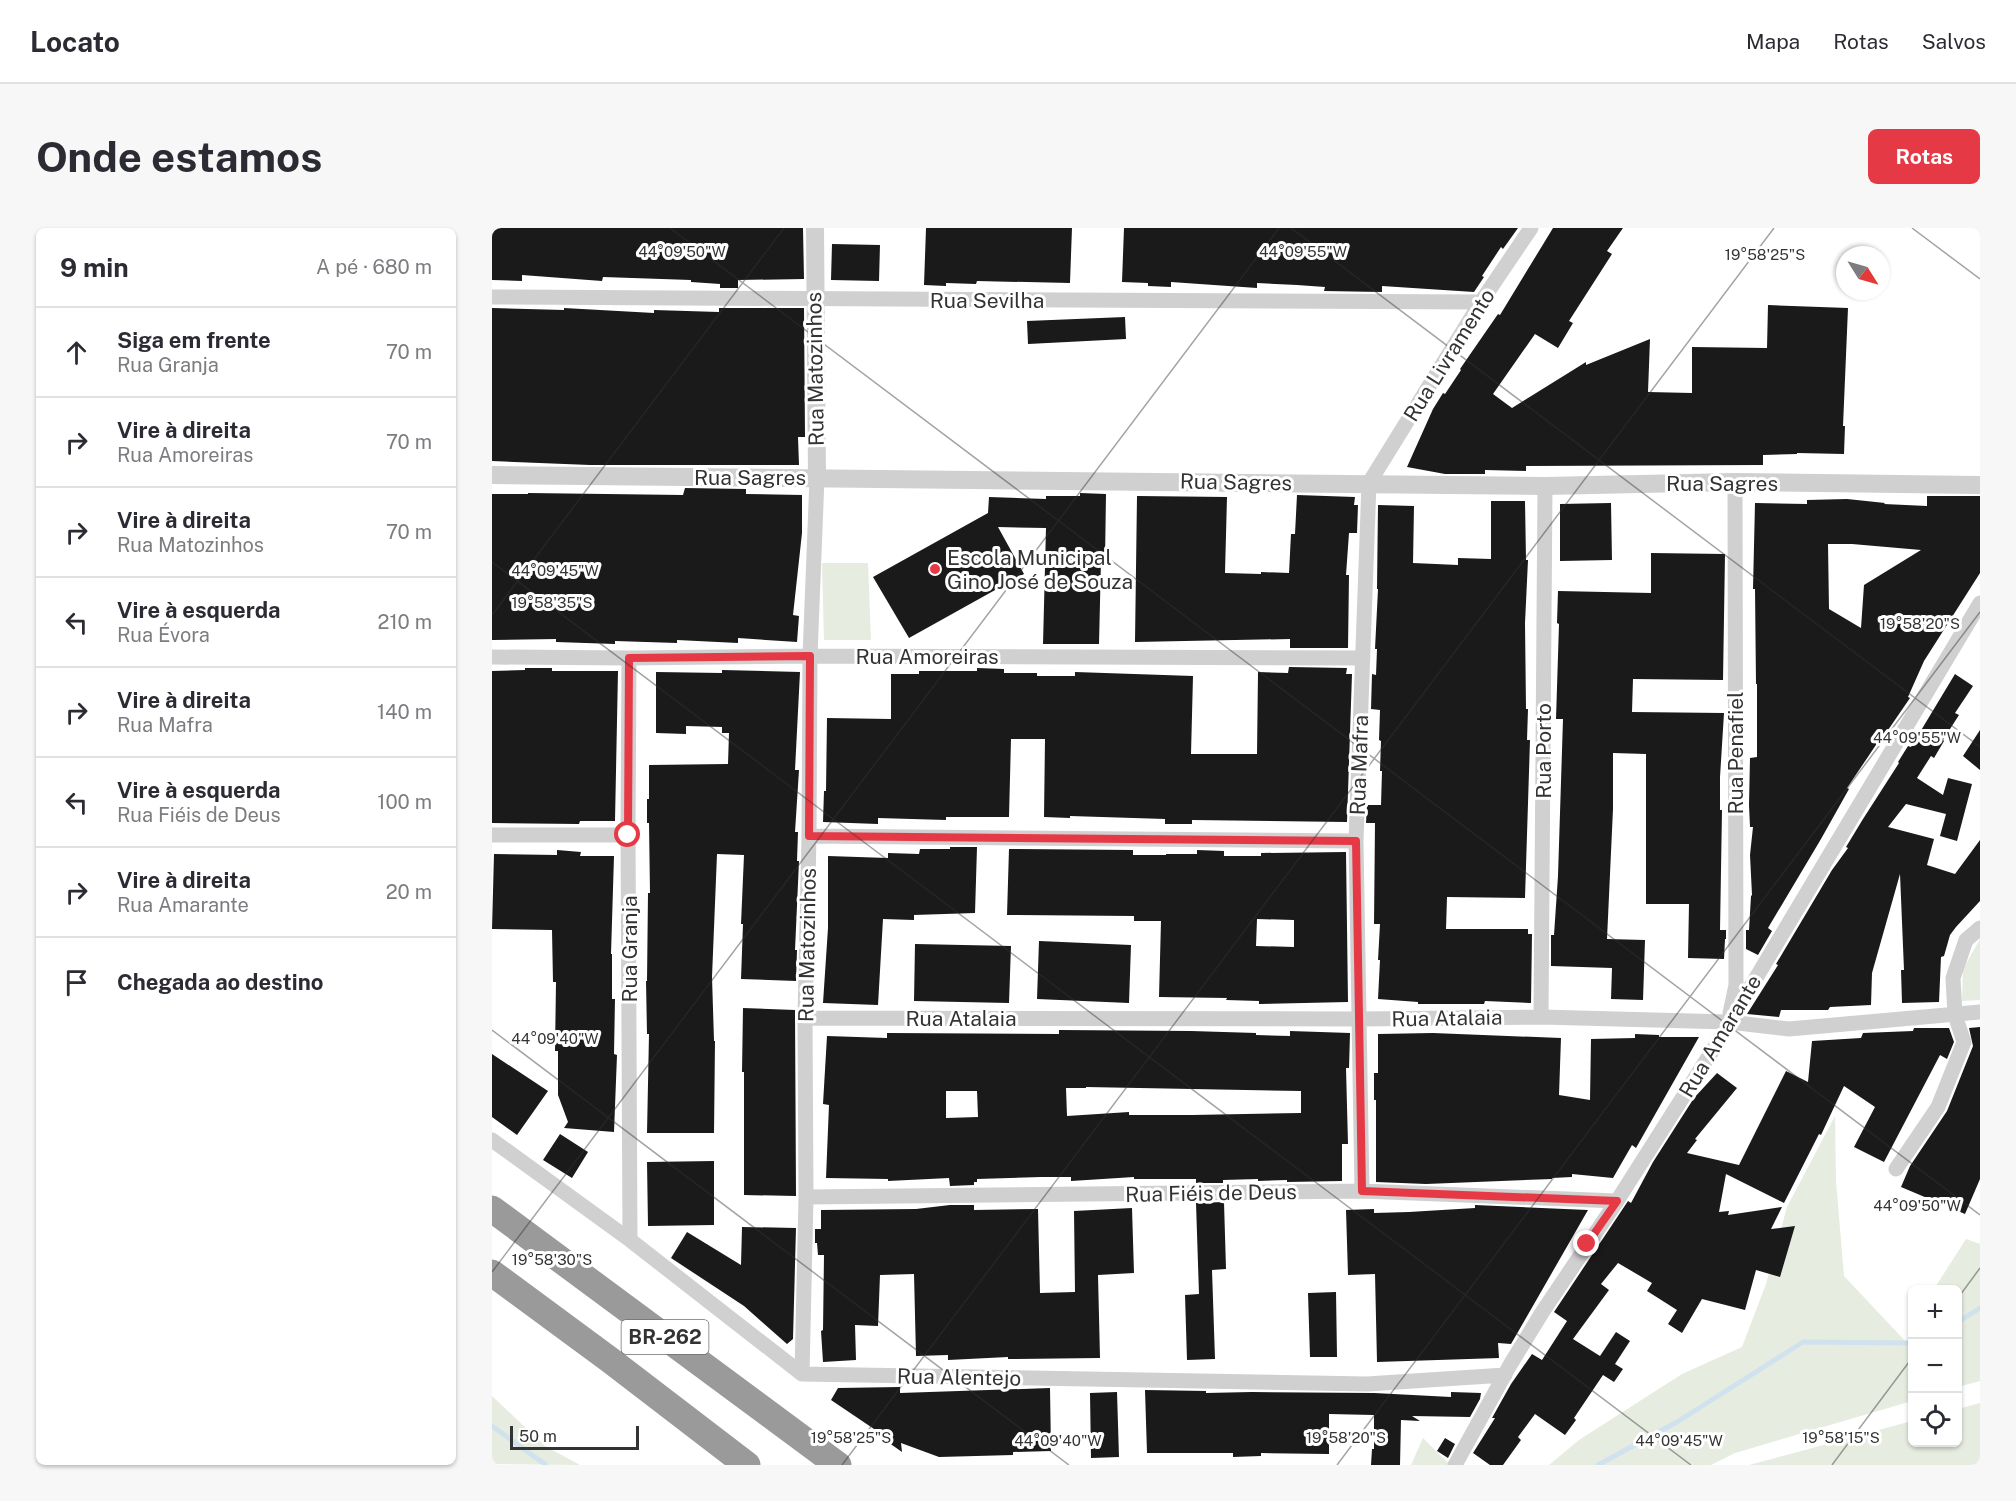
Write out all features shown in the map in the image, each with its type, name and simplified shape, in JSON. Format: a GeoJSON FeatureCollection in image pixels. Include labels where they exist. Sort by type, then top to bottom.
{"type":"FeatureCollection","features":[{"type":"Feature","properties":{"kind":"highway","name":"BR-262"},"geometry":{"type":"LineString","coordinates":[[492,1209],[838,1465]]}},
{"type":"Feature","properties":{"kind":"highway","name":"BR-262"},"geometry":{"type":"LineString","coordinates":[[492,1273],[747,1465]]}},
{"type":"Feature","properties":{"kind":"street","name":"Rua Matozinhos"},"geometry":{"type":"LineString","coordinates":[[802,1374],[806,1197],[805,1017],[810,656],[817,478],[815,228]]}},
{"type":"Feature","properties":{"kind":"street","name":"Rua Livramento"},"geometry":{"type":"LineString","coordinates":[[1369,483],[1481,302],[1531,228]]}},
{"type":"Feature","properties":{"kind":"street","name":"Rua Sevilha"},"geometry":{"type":"LineString","coordinates":[[492,297],[1481,302]]}},
{"type":"Feature","properties":{"kind":"street","name":"Rua Sagres"},"geometry":{"type":"LineString","coordinates":[[492,475],[1545,486],[1734,482],[1980,485]]}},
{"type":"Feature","properties":{"kind":"street","name":"Rua Penafiel"},"geometry":{"type":"LineString","coordinates":[[1729,1022],[1736,985],[1734,482]]}},
{"type":"Feature","properties":{"kind":"street","name":"Rua Mafra"},"geometry":{"type":"LineString","coordinates":[[1362,1191],[1356,841],[1369,483]]}},
{"type":"Feature","properties":{"kind":"street","name":"Rua Porto"},"geometry":{"type":"LineString","coordinates":[[1541,1017],[1545,486]]}},
{"type":"Feature","properties":{"kind":"street","name":"Rua Amarante"},"geometry":{"type":"LineString","coordinates":[[1455,1465],[1543,1311],[1617,1201],[1716,1045],[1980,603]]}},
{"type":"Feature","properties":{"kind":"street","name":"Rua Amoreiras"},"geometry":{"type":"LineString","coordinates":[[492,657],[1363,658]]}},
{"type":"Feature","properties":{"kind":"street","name":"Rua Granja"},"geometry":{"type":"LineString","coordinates":[[629,658],[630,1240]]}},
{"type":"Feature","properties":{"kind":"street"},"geometry":{"type":"LineString","coordinates":[[492,835],[628,835]]}},
{"type":"Feature","properties":{"kind":"street"},"geometry":{"type":"LineString","coordinates":[[809,836],[1356,841]]}},
{"type":"Feature","properties":{"kind":"street"},"geometry":{"type":"LineString","coordinates":[[1896,1168],[1938,1107],[1964,1042],[1955,1015],[1953,978],[1966,940],[1980,928]]}},
{"type":"Feature","properties":{"kind":"street","name":"Rua Atalaia"},"geometry":{"type":"LineString","coordinates":[[805,1017],[1360,1019],[1541,1017],[1729,1022],[1789,1029],[1980,1012]]}},
{"type":"Feature","properties":{"kind":"street"},"geometry":{"type":"LineString","coordinates":[[492,1140],[630,1240],[802,1374]]}},
{"type":"Feature","properties":{"kind":"street","name":"Rua Fiéis de Deus"},"geometry":{"type":"LineString","coordinates":[[806,1197],[1362,1191],[1617,1201]]}},
{"type":"Feature","properties":{"kind":"street","name":"Rua Alentejo"},"geometry":{"type":"LineString","coordinates":[[802,1374],[1367,1384],[1505,1375]]}},
{"type":"Feature","properties":{"kind":"shaded area"},"geometry":{"type":"Polygon","coordinates":[[[822,563],[868,563],[871,640],[824,640],[822,563]]]}},
{"type":"Feature","properties":{"kind":"shaded area"},"geometry":{"type":"Polygon","coordinates":[[[1980,939],[1980,1000],[1962,1001],[1963,969],[1980,939]]]}},
{"type":"Feature","properties":{"kind":"shaded area"},"geometry":{"type":"Polygon","coordinates":[[[1835,1116],[1836,1181],[1844,1276],[1907,1343],[1908,1341],[1908,1402],[1735,1453],[1711,1465],[1549,1465],[1579,1440],[1682,1374],[1742,1347],[1766,1284],[1787,1207],[1835,1116]]]}},
{"type":"Feature","properties":{"kind":"shaded area"},"geometry":{"type":"Polygon","coordinates":[[[1966,1239],[1980,1244],[1980,1381],[1962,1386],[1962,1285],[1937,1285],[1966,1239]]]}},
{"type":"Feature","properties":{"kind":"shaded area"},"geometry":{"type":"Polygon","coordinates":[[[492,1396],[545,1446],[580,1465],[492,1464],[492,1396]]]}},
{"type":"Feature","properties":{"kind":"shaded area"},"geometry":{"type":"Polygon","coordinates":[[[1980,1403],[1980,1465],[1749,1465],[1908,1422],[1908,1447],[1962,1447],[1962,1408],[1980,1403]]]}},
{"type":"Feature","properties":{"kind":"shaded area"},"geometry":{"type":"Polygon","coordinates":[[[1423,1438],[1450,1465],[1411,1465],[1423,1438]]]}},
{"type":"Feature","properties":{"kind":"building"},"geometry":{"type":"Polygon","coordinates":[[[492,228],[803,228],[804,279],[738,280],[738,288],[720,288],[720,284],[691,282],[691,280],[603,277],[602,281],[522,275],[522,281],[492,280],[492,228]]]}},
{"type":"Feature","properties":{"kind":"building"},"geometry":{"type":"Polygon","coordinates":[[[926,228],[1072,228],[1070,283],[977,281],[976,284],[924,285],[926,228]]]}},
{"type":"Feature","properties":{"kind":"building"},"geometry":{"type":"Polygon","coordinates":[[[1124,228],[1518,228],[1503,249],[1501,247],[1474,292],[1382,286],[1382,292],[1324,291],[1325,287],[1257,283],[1257,288],[1171,282],[1171,287],[1148,286],[1148,283],[1122,282],[1124,228]]]}},
{"type":"Feature","properties":{"kind":"building"},"geometry":{"type":"Polygon","coordinates":[[[1553,228],[1623,228],[1607,251],[1612,254],[1569,321],[1573,323],[1558,348],[1535,334],[1493,394],[1512,408],[1586,362],[1586,365],[1650,339],[1648,392],[1692,393],[1692,347],[1767,348],[1768,305],[1848,308],[1844,454],[1763,455],[1763,465],[1526,466],[1526,471],[1485,470],[1485,474],[1445,474],[1407,467],[1433,409],[1498,314],[1500,315],[1553,228]]]}},
{"type":"Feature","properties":{"kind":"building"},"geometry":{"type":"Polygon","coordinates":[[[832,244],[880,245],[879,281],[831,280],[832,244]]]}},
{"type":"Feature","properties":{"kind":"building"},"geometry":{"type":"Polygon","coordinates":[[[492,308],[564,310],[564,308],[654,313],[654,310],[719,312],[719,308],[804,308],[805,437],[798,437],[799,465],[590,465],[492,461],[492,308]]]}},
{"type":"Feature","properties":{"kind":"building"},"geometry":{"type":"Polygon","coordinates":[[[1125,317],[1126,339],[1028,344],[1027,321],[1125,317]]]}},
{"type":"Feature","properties":{"kind":"building"},"geometry":{"type":"Polygon","coordinates":[[[685,488],[746,489],[746,494],[802,495],[802,533],[793,615],[799,616],[797,642],[738,638],[738,643],[677,640],[677,643],[615,641],[615,644],[556,642],[556,639],[492,640],[492,494],[683,495],[685,488]]]}},
{"type":"Feature","properties":{"kind":"building"},"geometry":{"type":"Polygon","coordinates":[[[1080,493],[1106,494],[1105,560],[1101,560],[1099,644],[1043,644],[1046,528],[998,527],[1024,574],[909,638],[873,577],[988,513],[989,497],[1046,499],[1046,496],[1080,496],[1080,493]]]}},
{"type":"Feature","properties":{"kind":"building"},"geometry":{"type":"Polygon","coordinates":[[[1297,495],[1355,497],[1354,505],[1358,505],[1357,533],[1349,533],[1346,575],[1349,575],[1348,648],[1290,648],[1290,639],[1135,642],[1137,496],[1227,497],[1225,573],[1261,574],[1261,572],[1289,573],[1291,534],[1295,534],[1297,495]]]}},
{"type":"Feature","properties":{"kind":"building"},"geometry":{"type":"Polygon","coordinates":[[[1927,496],[1980,496],[1980,573],[1924,661],[1908,697],[1910,698],[1847,788],[1849,789],[1821,839],[1768,928],[1772,931],[1758,955],[1746,949],[1746,930],[1749,930],[1752,895],[1750,855],[1753,827],[1750,827],[1749,805],[1750,758],[1757,757],[1755,589],[1753,589],[1755,503],[1807,504],[1807,500],[1847,499],[1927,506],[1927,496]],[[1828,544],[1829,609],[1861,628],[1864,585],[1921,550],[1828,544]]]}},
{"type":"Feature","properties":{"kind":"building"},"geometry":{"type":"Polygon","coordinates":[[[1491,501],[1525,501],[1526,560],[1528,560],[1525,623],[1526,709],[1528,709],[1527,740],[1530,740],[1525,898],[1447,897],[1446,929],[1528,929],[1528,934],[1532,934],[1531,1003],[1485,1001],[1484,1004],[1418,1004],[1418,1002],[1378,999],[1380,924],[1374,924],[1375,823],[1366,823],[1367,805],[1381,805],[1380,710],[1371,709],[1372,674],[1376,675],[1377,649],[1375,649],[1378,505],[1414,506],[1413,563],[1458,565],[1458,558],[1491,559],[1491,501]]]}},
{"type":"Feature","properties":{"kind":"building"},"geometry":{"type":"Polygon","coordinates":[[[1611,503],[1612,560],[1560,561],[1560,504],[1611,503]]]}},
{"type":"Feature","properties":{"kind":"building"},"geometry":{"type":"Polygon","coordinates":[[[1651,553],[1725,554],[1723,680],[1633,679],[1632,712],[1724,713],[1720,777],[1720,810],[1722,810],[1720,930],[1726,930],[1726,939],[1724,959],[1688,958],[1689,904],[1646,904],[1646,754],[1613,753],[1613,809],[1607,939],[1645,940],[1643,1000],[1611,999],[1612,968],[1551,966],[1551,935],[1554,935],[1558,876],[1563,719],[1556,719],[1558,591],[1651,593],[1651,553]]]}},
{"type":"Feature","properties":{"kind":"building"},"geometry":{"type":"Polygon","coordinates":[[[1289,667],[1347,668],[1346,674],[1352,674],[1347,822],[1192,820],[1192,824],[1165,824],[1165,819],[1044,817],[1045,739],[1011,739],[1009,817],[946,817],[946,820],[878,818],[878,824],[823,822],[824,791],[826,791],[827,718],[891,719],[891,674],[919,674],[919,671],[977,671],[977,668],[1004,669],[1004,673],[1037,673],[1037,676],[1075,676],[1075,672],[1193,676],[1191,754],[1257,754],[1258,672],[1288,673],[1289,667]]]}},
{"type":"Feature","properties":{"kind":"building"},"geometry":{"type":"Polygon","coordinates":[[[525,668],[552,668],[552,671],[618,671],[615,821],[580,821],[579,824],[492,823],[492,671],[525,670],[525,668]]]}},
{"type":"Feature","properties":{"kind":"building"},"geometry":{"type":"Polygon","coordinates":[[[722,670],[800,672],[795,770],[799,770],[795,832],[798,832],[797,861],[799,861],[796,981],[741,979],[744,855],[717,854],[712,977],[715,1041],[714,1133],[647,1133],[649,1034],[647,1034],[646,981],[648,893],[650,893],[649,823],[647,823],[649,765],[728,764],[729,733],[722,733],[722,727],[686,726],[686,734],[656,733],[656,672],[722,673],[722,670]]]}},
{"type":"Feature","properties":{"kind":"building"},"geometry":{"type":"Polygon","coordinates":[[[1955,674],[1973,686],[1955,713],[1959,715],[1934,758],[1931,756],[1917,778],[1943,795],[1948,778],[1972,784],[1957,841],[1940,836],[1946,814],[1906,804],[1888,827],[1934,839],[1927,865],[1955,874],[1980,840],[1980,901],[1950,935],[1944,956],[1941,957],[1939,1002],[1902,1003],[1901,970],[1904,970],[1900,874],[1872,973],[1871,1005],[1830,1007],[1828,1010],[1781,1010],[1779,1017],[1747,1014],[1832,870],[1848,848],[1846,847],[1863,819],[1908,746],[1911,747],[1955,674]]]}},
{"type":"Feature","properties":{"kind":"building"},"geometry":{"type":"Polygon","coordinates":[[[1980,730],[1980,770],[1963,756],[1980,730]]]}},
{"type":"Feature","properties":{"kind":"building"},"geometry":{"type":"Polygon","coordinates":[[[950,847],[977,847],[975,913],[914,915],[914,920],[883,919],[878,1005],[823,1003],[828,928],[828,856],[888,858],[888,853],[919,854],[920,849],[950,849],[950,847]]]}},
{"type":"Feature","properties":{"kind":"building"},"geometry":{"type":"Polygon","coordinates":[[[1009,849],[1133,850],[1133,855],[1197,854],[1197,850],[1224,851],[1224,856],[1346,852],[1348,1002],[1259,1004],[1259,1001],[1226,1000],[1227,998],[1159,997],[1161,921],[1134,921],[1134,916],[1007,915],[1009,849]],[[1257,919],[1256,946],[1294,947],[1294,920],[1257,919]]]}},
{"type":"Feature","properties":{"kind":"building"},"geometry":{"type":"Polygon","coordinates":[[[557,850],[581,852],[580,856],[614,856],[611,954],[612,999],[615,999],[614,1054],[617,1055],[614,1132],[564,1128],[568,1122],[558,1095],[558,1051],[555,1051],[556,982],[553,982],[552,930],[492,929],[494,854],[557,855],[557,850]]]}},
{"type":"Feature","properties":{"kind":"building"},"geometry":{"type":"Polygon","coordinates":[[[1039,941],[1131,945],[1129,1003],[1037,999],[1039,941]]]}},
{"type":"Feature","properties":{"kind":"building"},"geometry":{"type":"Polygon","coordinates":[[[915,944],[1011,946],[1009,1003],[914,1001],[915,944]]]}},
{"type":"Feature","properties":{"kind":"building"},"geometry":{"type":"Polygon","coordinates":[[[743,1008],[795,1010],[796,1196],[744,1195],[743,1008]]]}},
{"type":"Feature","properties":{"kind":"building"},"geometry":{"type":"Polygon","coordinates":[[[1980,1027],[1980,1179],[1965,1214],[1901,1187],[1910,1166],[1947,1111],[1973,1046],[1969,1028],[1980,1027]]]}},
{"type":"Feature","properties":{"kind":"building"},"geometry":{"type":"Polygon","coordinates":[[[1914,1028],[1949,1028],[1954,1042],[1947,1059],[1940,1055],[1884,1162],[1854,1147],[1875,1107],[1844,1086],[1821,1135],[1819,1134],[1784,1203],[1726,1174],[1719,1212],[1729,1211],[1728,1215],[1782,1207],[1771,1229],[1795,1226],[1780,1277],[1756,1270],[1745,1310],[1702,1299],[1682,1333],[1668,1324],[1677,1310],[1647,1291],[1652,1283],[1618,1263],[1601,1284],[1609,1290],[1573,1339],[1600,1356],[1616,1332],[1630,1341],[1615,1364],[1623,1369],[1614,1382],[1603,1375],[1565,1435],[1535,1414],[1518,1437],[1521,1440],[1503,1465],[1490,1465],[1473,1453],[1495,1418],[1492,1418],[1511,1384],[1532,1354],[1542,1360],[1567,1321],[1554,1312],[1628,1201],[1631,1203],[1653,1162],[1694,1098],[1717,1073],[1737,1088],[1695,1139],[1697,1140],[1687,1153],[1739,1165],[1786,1071],[1808,1082],[1812,1041],[1861,1038],[1863,1033],[1913,1031],[1914,1028]]]}},
{"type":"Feature","properties":{"kind":"building"},"geometry":{"type":"Polygon","coordinates":[[[1059,1030],[1191,1031],[1290,1036],[1290,1031],[1350,1033],[1349,1068],[1346,1068],[1348,1144],[1342,1144],[1342,1181],[1287,1182],[1287,1180],[1258,1181],[1258,1179],[1196,1183],[1196,1179],[1134,1179],[1134,1177],[1071,1181],[1071,1177],[1041,1177],[977,1179],[974,1185],[950,1186],[949,1178],[888,1181],[888,1179],[826,1178],[829,1105],[823,1104],[827,1036],[887,1038],[887,1033],[1059,1034],[1059,1030]],[[1066,1088],[1067,1116],[1129,1112],[1129,1115],[1301,1113],[1301,1091],[1066,1088]],[[946,1091],[946,1118],[978,1117],[977,1091],[946,1091]]]}},
{"type":"Feature","properties":{"kind":"building"},"geometry":{"type":"Polygon","coordinates":[[[1433,1033],[1561,1038],[1559,1095],[1590,1100],[1591,1039],[1635,1038],[1635,1034],[1659,1035],[1659,1037],[1699,1037],[1636,1148],[1632,1145],[1613,1178],[1572,1174],[1572,1177],[1552,1179],[1426,1184],[1376,1182],[1374,1073],[1378,1073],[1378,1034],[1433,1033]]]}},
{"type":"Feature","properties":{"kind":"building"},"geometry":{"type":"Polygon","coordinates":[[[492,1054],[548,1091],[517,1135],[492,1117],[492,1054]]]}},
{"type":"Feature","properties":{"kind":"building"},"geometry":{"type":"Polygon","coordinates":[[[560,1134],[588,1152],[572,1178],[543,1160],[560,1134]]]}},
{"type":"Feature","properties":{"kind":"building"},"geometry":{"type":"Polygon","coordinates":[[[714,1161],[714,1225],[648,1226],[647,1162],[714,1161]]]}},
{"type":"Feature","properties":{"kind":"building"},"geometry":{"type":"Polygon","coordinates":[[[1224,1202],[1226,1269],[1212,1270],[1215,1359],[1187,1360],[1185,1295],[1199,1294],[1196,1203],[1224,1202]]]}},
{"type":"Feature","properties":{"kind":"building"},"geometry":{"type":"Polygon","coordinates":[[[974,1205],[974,1210],[1038,1209],[1040,1293],[1075,1292],[1074,1211],[1132,1208],[1134,1273],[1098,1275],[1100,1358],[1008,1359],[1008,1357],[948,1360],[948,1355],[916,1356],[914,1274],[880,1275],[878,1326],[855,1325],[856,1360],[823,1362],[821,1331],[823,1330],[824,1255],[818,1255],[817,1243],[815,1243],[815,1229],[821,1229],[821,1210],[916,1209],[974,1205]]]}},
{"type":"Feature","properties":{"kind":"building"},"geometry":{"type":"Polygon","coordinates":[[[1475,1205],[1588,1210],[1511,1344],[1498,1343],[1499,1358],[1377,1362],[1375,1274],[1348,1275],[1346,1210],[1374,1209],[1374,1213],[1409,1212],[1475,1208],[1475,1205]]]}},
{"type":"Feature","properties":{"kind":"building"},"geometry":{"type":"Polygon","coordinates":[[[742,1227],[796,1228],[793,1339],[787,1344],[744,1306],[671,1258],[687,1232],[741,1265],[742,1227]]]}},
{"type":"Feature","properties":{"kind":"building"},"geometry":{"type":"Polygon","coordinates":[[[1336,1292],[1337,1357],[1310,1357],[1308,1293],[1336,1292]]]}},
{"type":"Feature","properties":{"kind":"building"},"geometry":{"type":"Polygon","coordinates":[[[900,1387],[900,1393],[1050,1388],[1051,1451],[1013,1452],[1013,1455],[939,1457],[901,1443],[902,1452],[875,1433],[874,1429],[831,1400],[838,1388],[900,1387]]]}},
{"type":"Feature","properties":{"kind":"building"},"geometry":{"type":"Polygon","coordinates":[[[1145,1390],[1206,1391],[1206,1393],[1374,1393],[1451,1397],[1451,1392],[1481,1393],[1470,1417],[1412,1416],[1420,1421],[1401,1420],[1400,1465],[1371,1465],[1372,1449],[1374,1449],[1374,1415],[1329,1414],[1329,1454],[1261,1453],[1261,1456],[1233,1457],[1233,1453],[1147,1453],[1145,1390]]]}},
{"type":"Feature","properties":{"kind":"building"},"geometry":{"type":"Polygon","coordinates":[[[1117,1392],[1119,1457],[1091,1458],[1090,1393],[1117,1392]]]}},
{"type":"Feature","properties":{"kind":"building"},"geometry":{"type":"Polygon","coordinates":[[[1445,1438],[1455,1444],[1448,1458],[1437,1451],[1445,1438]]]}},
{"type":"Feature","properties":{"kind":"waterway"},"geometry":{"type":"LineString","coordinates":[[1962,1319],[1980,1308]]}},
{"type":"Feature","properties":{"kind":"waterway"},"geometry":{"type":"LineString","coordinates":[[1598,1465],[1677,1422],[1803,1342],[1908,1343]]}},
{"type":"Feature","properties":{"kind":"waterway"},"geometry":{"type":"LineString","coordinates":[[492,1426],[546,1465]]}},
{"type":"Feature","properties":{"kind":"place","name":"Escola Municipal Gino José de Souza"},"geometry":{"type":"Point","coordinates":[935,569]}},
{"type":"Feature","properties":{"kind":"route"},"geometry":{"type":"LineString","coordinates":[[628,835],[629,658],[810,656],[809,836],[1356,841],[1362,1191],[1617,1201],[1587,1244]]}}]}
